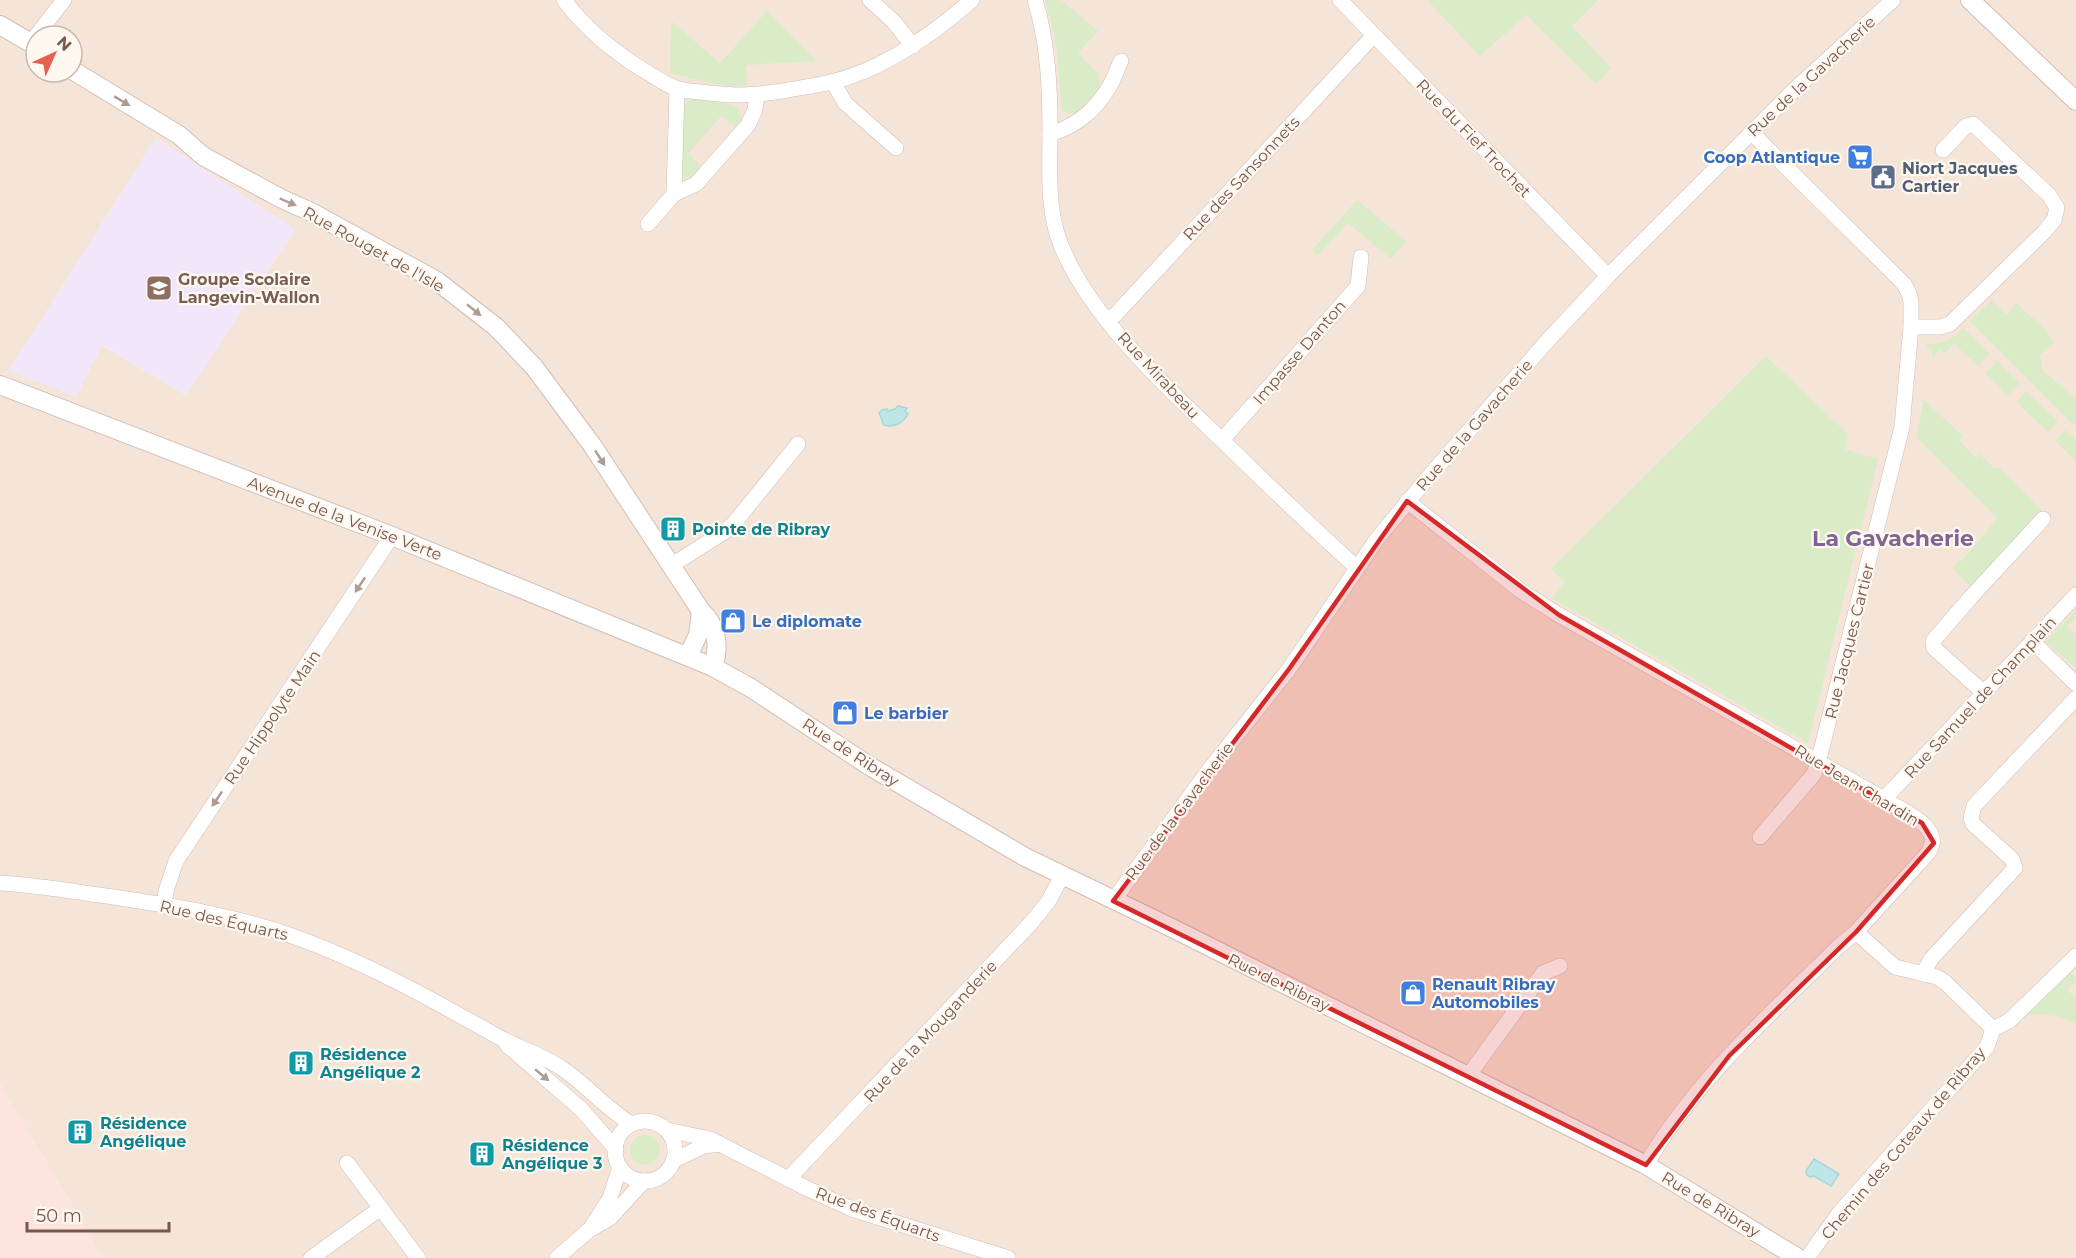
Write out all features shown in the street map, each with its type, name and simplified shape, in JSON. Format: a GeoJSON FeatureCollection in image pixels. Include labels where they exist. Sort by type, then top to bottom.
{"type":"FeatureCollection","features":[{"type":"Feature","properties":{"kind":"street"},"geometry":{"type":"LineString","coordinates":[[47,24],[64,0]]}},
{"type":"Feature","properties":{"kind":"street"},"geometry":{"type":"LineString","coordinates":[[564,0],[583,24],[601,41],[630,62],[677,89],[732,96],[757,95],[833,82],[890,59],[913,46],[972,0]]}},
{"type":"Feature","properties":{"kind":"street"},"geometry":{"type":"LineString","coordinates":[[870,0],[894,22],[913,46]]}},
{"type":"Feature","properties":{"kind":"street","name":"Rue Mirabeau"},"geometry":{"type":"LineString","coordinates":[[1035,0],[1047,56],[1049,167],[1054,222],[1062,247],[1078,279],[1108,320],[1161,381],[1356,568]]}},
{"type":"Feature","properties":{"kind":"street","name":"Rue du Fief Trochet"},"geometry":{"type":"LineString","coordinates":[[1340,0],[1608,276]]}},
{"type":"Feature","properties":{"kind":"street","name":"Rue de la Gavacherie"},"geometry":{"type":"LineString","coordinates":[[1113,901],[1209,770],[1289,669],[1356,568],[1407,501],[1549,339],[1608,276],[1795,89],[1893,0]]}},
{"type":"Feature","properties":{"kind":"street"},"geometry":{"type":"LineString","coordinates":[[1970,0],[2076,101]]}},
{"type":"Feature","properties":{"kind":"street"},"geometry":{"type":"LineString","coordinates":[[0,25],[24,35]]}},
{"type":"Feature","properties":{"kind":"street","name":"Rue des Sansonnets"},"geometry":{"type":"LineString","coordinates":[[1108,320],[1374,35]]}},
{"type":"Feature","properties":{"kind":"street"},"geometry":{"type":"LineString","coordinates":[[1050,134],[1062,131],[1083,119],[1110,87],[1121,61]]}},
{"type":"Feature","properties":{"kind":"street","name":"Rue Rouget de l'Isle"},"geometry":{"type":"LineString","coordinates":[[84,77],[180,135],[203,156],[437,281],[496,327],[529,361],[592,445],[701,612],[711,623],[717,653],[713,668]]}},
{"type":"Feature","properties":{"kind":"street"},"geometry":{"type":"LineString","coordinates":[[833,82],[845,104],[896,148]]}},
{"type":"Feature","properties":{"kind":"street"},"geometry":{"type":"LineString","coordinates":[[674,194],[677,89]]}},
{"type":"Feature","properties":{"kind":"street"},"geometry":{"type":"LineString","coordinates":[[648,224],[674,194],[696,184],[748,125],[755,110],[757,95]]}},
{"type":"Feature","properties":{"kind":"street"},"geometry":{"type":"LineString","coordinates":[[1911,327],[1940,327],[1950,324],[2044,232],[2056,215],[2057,208],[2049,195],[1977,126],[1973,124],[1966,126],[1943,150]]}},
{"type":"Feature","properties":{"kind":"street","name":"Rue Jacques Cartier"},"geometry":{"type":"LineString","coordinates":[[1751,132],[1904,284],[1911,302],[1902,427],[1818,763],[1814,774],[1760,837]]}},
{"type":"Feature","properties":{"kind":"street","name":"Impasse Danton"},"geometry":{"type":"LineString","coordinates":[[1222,440],[1358,286],[1361,257]]}},
{"type":"Feature","properties":{"kind":"street","name":"Avenue de la Venise Verte"},"geometry":{"type":"LineString","coordinates":[[0,386],[392,536],[713,668]]}},
{"type":"Feature","properties":{"kind":"street"},"geometry":{"type":"LineString","coordinates":[[672,565],[735,522],[798,444]]}},
{"type":"Feature","properties":{"kind":"street","name":"Rue Jean Chardin"},"geometry":{"type":"LineString","coordinates":[[1407,501],[1521,591],[1559,615],[1884,800],[1922,823],[1932,835],[1934,843],[1928,854],[1856,932],[1728,1056],[1692,1100],[1646,1165]]}},
{"type":"Feature","properties":{"kind":"street"},"geometry":{"type":"LineString","coordinates":[[1984,693],[1935,648],[1933,641],[2043,519]]}},
{"type":"Feature","properties":{"kind":"street","name":"Rue Hippolyte Main"},"geometry":{"type":"LineString","coordinates":[[164,905],[176,861],[392,536]]}},
{"type":"Feature","properties":{"kind":"street","name":"Rue Samuel de Champlain"},"geometry":{"type":"LineString","coordinates":[[1884,800],[2076,595]]}},
{"type":"Feature","properties":{"kind":"street"},"geometry":{"type":"LineString","coordinates":[[688,656],[698,635],[701,612]]}},
{"type":"Feature","properties":{"kind":"street"},"geometry":{"type":"LineString","coordinates":[[2032,642],[2076,684]]}},
{"type":"Feature","properties":{"kind":"street","name":"Rue de Ribray"},"geometry":{"type":"LineString","coordinates":[[713,668],[765,696],[871,767],[1025,857],[1646,1165],[1798,1258]]}},
{"type":"Feature","properties":{"kind":"street"},"geometry":{"type":"LineString","coordinates":[[1923,974],[1931,959],[2014,868],[2012,859],[1973,824],[1971,818],[1974,806],[2076,698]]}},
{"type":"Feature","properties":{"kind":"street","name":"Rue de la Mouganderie"},"geometry":{"type":"LineString","coordinates":[[788,1179],[1028,927],[1048,902],[1062,876]]}},
{"type":"Feature","properties":{"kind":"street","name":"Rue des Équarts"},"geometry":{"type":"LineString","coordinates":[[0,883],[75,891],[164,905],[246,922],[295,937],[386,976],[498,1037],[559,1066],[584,1085],[612,1112],[631,1124]]}},
{"type":"Feature","properties":{"kind":"street"},"geometry":{"type":"LineString","coordinates":[[1856,932],[1895,967],[1938,977],[1993,1029]]}},
{"type":"Feature","properties":{"kind":"street","name":"Chemin des Coteaux de Ribray"},"geometry":{"type":"LineString","coordinates":[[1807,1258],[1840,1212],[1987,1047],[1993,1029],[2009,1021],[2076,956]]}},
{"type":"Feature","properties":{"kind":"street"},"geometry":{"type":"LineString","coordinates":[[1468,1076],[1543,973],[1560,966]]}},
{"type":"Feature","properties":{"kind":"street","name":"Rue des Équarts"},"geometry":{"type":"LineString","coordinates":[[498,1037],[581,1109],[616,1149]]}},
{"type":"Feature","properties":{"kind":"street"},"geometry":{"type":"LineString","coordinates":[[650,1121],[667,1130],[675,1144],[674,1161],[662,1175],[644,1180],[631,1176],[620,1167],[616,1159],[616,1149],[620,1135],[631,1124],[650,1121]]}},
{"type":"Feature","properties":{"kind":"street","name":"Rue des Équarts"},"geometry":{"type":"LineString","coordinates":[[667,1130],[703,1137],[852,1209],[964,1252],[1008,1258]]}},
{"type":"Feature","properties":{"kind":"street"},"geometry":{"type":"LineString","coordinates":[[674,1161],[704,1146],[720,1144]]}},
{"type":"Feature","properties":{"kind":"street"},"geometry":{"type":"LineString","coordinates":[[347,1162],[418,1258]]}},
{"type":"Feature","properties":{"kind":"street"},"geometry":{"type":"LineString","coordinates":[[589,1230],[610,1198],[620,1167]]}},
{"type":"Feature","properties":{"kind":"street"},"geometry":{"type":"LineString","coordinates":[[557,1258],[589,1230],[610,1218],[644,1180]]}},
{"type":"Feature","properties":{"kind":"street"},"geometry":{"type":"LineString","coordinates":[[311,1258],[381,1208]]}},
{"type":"Feature","properties":{"kind":"highlighted area"},"geometry":{"type":"Polygon","coordinates":[[[1407,501],[1559,615],[1922,823],[1934,843],[1856,932],[1729,1056],[1646,1165],[1113,901],[1289,669],[1407,501]]]}},
{"type":"Feature","properties":{"kind":"shaded area"},"geometry":{"type":"Polygon","coordinates":[[[0,0],[2076,0],[2076,1258],[103,1258],[0,1084],[0,0]],[[156,138],[9,371],[101,345],[186,395],[295,229],[156,138]]]}},
{"type":"Feature","properties":{"kind":"shaded area","name":"Groupe Scolaire Langevin-Wallon"},"geometry":{"type":"Polygon","coordinates":[[[156,138],[295,229],[186,395],[102,345],[76,397],[9,371],[156,138]]]}},
{"type":"Feature","properties":{"kind":"shaded area"},"geometry":{"type":"Polygon","coordinates":[[[0,1084],[73,1208],[103,1258],[0,1258],[0,1084]]]}},
{"type":"Feature","properties":{"kind":"green space"},"geometry":{"type":"Polygon","coordinates":[[[1045,0],[1061,0],[1098,31],[1078,53],[1099,74],[1100,87],[1079,112],[1069,114],[1062,110],[1056,43],[1045,0]]]}},
{"type":"Feature","properties":{"kind":"green space"},"geometry":{"type":"Polygon","coordinates":[[[1427,0],[1598,0],[1572,26],[1611,68],[1596,84],[1526,15],[1480,56],[1427,0]]]}},
{"type":"Feature","properties":{"kind":"green space"},"geometry":{"type":"Polygon","coordinates":[[[767,11],[817,61],[746,65],[747,86],[718,84],[670,73],[671,21],[720,63],[767,11]]]}},
{"type":"Feature","properties":{"kind":"green space"},"geometry":{"type":"Polygon","coordinates":[[[693,98],[734,105],[740,111],[742,120],[736,127],[721,116],[688,154],[701,166],[693,178],[685,177],[680,171],[683,106],[693,98]]]}},
{"type":"Feature","properties":{"kind":"green space"},"geometry":{"type":"Polygon","coordinates":[[[1357,200],[1406,241],[1391,259],[1348,223],[1318,255],[1312,250],[1357,200]]]}},
{"type":"Feature","properties":{"kind":"green space"},"geometry":{"type":"Polygon","coordinates":[[[1992,300],[2007,315],[2016,303],[2045,329],[2054,343],[2040,355],[2043,371],[2076,398],[2076,427],[1970,321],[1992,300]]]}},
{"type":"Feature","properties":{"kind":"green space"},"geometry":{"type":"Polygon","coordinates":[[[1963,328],[1990,354],[1978,366],[1954,344],[1945,353],[1940,350],[1932,357],[1932,349],[1925,348],[1928,344],[1947,340],[1963,328]]]}},
{"type":"Feature","properties":{"kind":"green space"},"geometry":{"type":"Polygon","coordinates":[[[1766,356],[1848,434],[1845,449],[1878,459],[1808,743],[1551,598],[1565,583],[1551,569],[1766,356]]]}},
{"type":"Feature","properties":{"kind":"green space"},"geometry":{"type":"Polygon","coordinates":[[[1997,361],[2020,383],[2008,395],[1985,373],[1997,361]]]}},
{"type":"Feature","properties":{"kind":"green space"},"geometry":{"type":"Polygon","coordinates":[[[2026,391],[2058,421],[2048,432],[2016,402],[2026,391]]]}},
{"type":"Feature","properties":{"kind":"green space"},"geometry":{"type":"Polygon","coordinates":[[[1924,400],[1962,435],[1959,440],[1976,458],[1980,454],[1995,469],[1998,467],[2044,512],[1972,588],[1952,568],[1968,554],[1997,518],[1916,437],[1924,400]]]}},
{"type":"Feature","properties":{"kind":"green space"},"geometry":{"type":"Polygon","coordinates":[[[2065,430],[2076,440],[2076,461],[2055,441],[2065,430]]]}},
{"type":"Feature","properties":{"kind":"green space"},"geometry":{"type":"Polygon","coordinates":[[[2075,611],[2076,616],[2067,626],[2076,635],[2076,666],[2074,667],[2046,642],[2075,611]]]}},
{"type":"Feature","properties":{"kind":"green space"},"geometry":{"type":"Polygon","coordinates":[[[2071,971],[2076,980],[2067,990],[2076,998],[2076,1024],[2050,1015],[2023,1016],[2071,971]]]}},
{"type":"Feature","properties":{"kind":"green space"},"geometry":{"type":"Polygon","coordinates":[[[645,1135],[656,1139],[660,1150],[656,1161],[645,1165],[634,1161],[630,1150],[634,1139],[645,1135]]]}},
{"type":"Feature","properties":{"kind":"water"},"geometry":{"type":"Polygon","coordinates":[[[898,406],[907,408],[906,417],[895,425],[884,425],[879,413],[898,406]]]}},
{"type":"Feature","properties":{"kind":"water"},"geometry":{"type":"Polygon","coordinates":[[[1814,1159],[1839,1174],[1831,1186],[1814,1176],[1807,1175],[1806,1171],[1814,1159]]]}},
{"type":"Feature","properties":{"kind":"place","name":"Coop Atlantique"},"geometry":{"type":"Point","coordinates":[1860,157]}},
{"type":"Feature","properties":{"kind":"place","name":"Niort Jacques Cartier"},"geometry":{"type":"Point","coordinates":[1883,177]}},
{"type":"Feature","properties":{"kind":"place","name":"Groupe Scolaire Langevin-Wallon"},"geometry":{"type":"Point","coordinates":[159,288]}},
{"type":"Feature","properties":{"kind":"place","name":"Pointe de Ribray"},"geometry":{"type":"Point","coordinates":[673,529]}},
{"type":"Feature","properties":{"kind":"place","name":"Le diplomate"},"geometry":{"type":"Point","coordinates":[733,621]}},
{"type":"Feature","properties":{"kind":"place","name":"Le barbier"},"geometry":{"type":"Point","coordinates":[845,713]}},
{"type":"Feature","properties":{"kind":"place","name":"Renault Ribray Automobiles"},"geometry":{"type":"Point","coordinates":[1413,993]}},
{"type":"Feature","properties":{"kind":"place","name":"Résidence Angélique 2"},"geometry":{"type":"Point","coordinates":[301,1063]}},
{"type":"Feature","properties":{"kind":"place","name":"Résidence Angélique"},"geometry":{"type":"Point","coordinates":[80,1132]}},
{"type":"Feature","properties":{"kind":"place","name":"Résidence Angélique 3"},"geometry":{"type":"Point","coordinates":[482,1154]}},
{"type":"Feature","properties":{"kind":"district","name":"La Gavacherie"},"geometry":{"type":"Point","coordinates":[1893,538]}}]}
